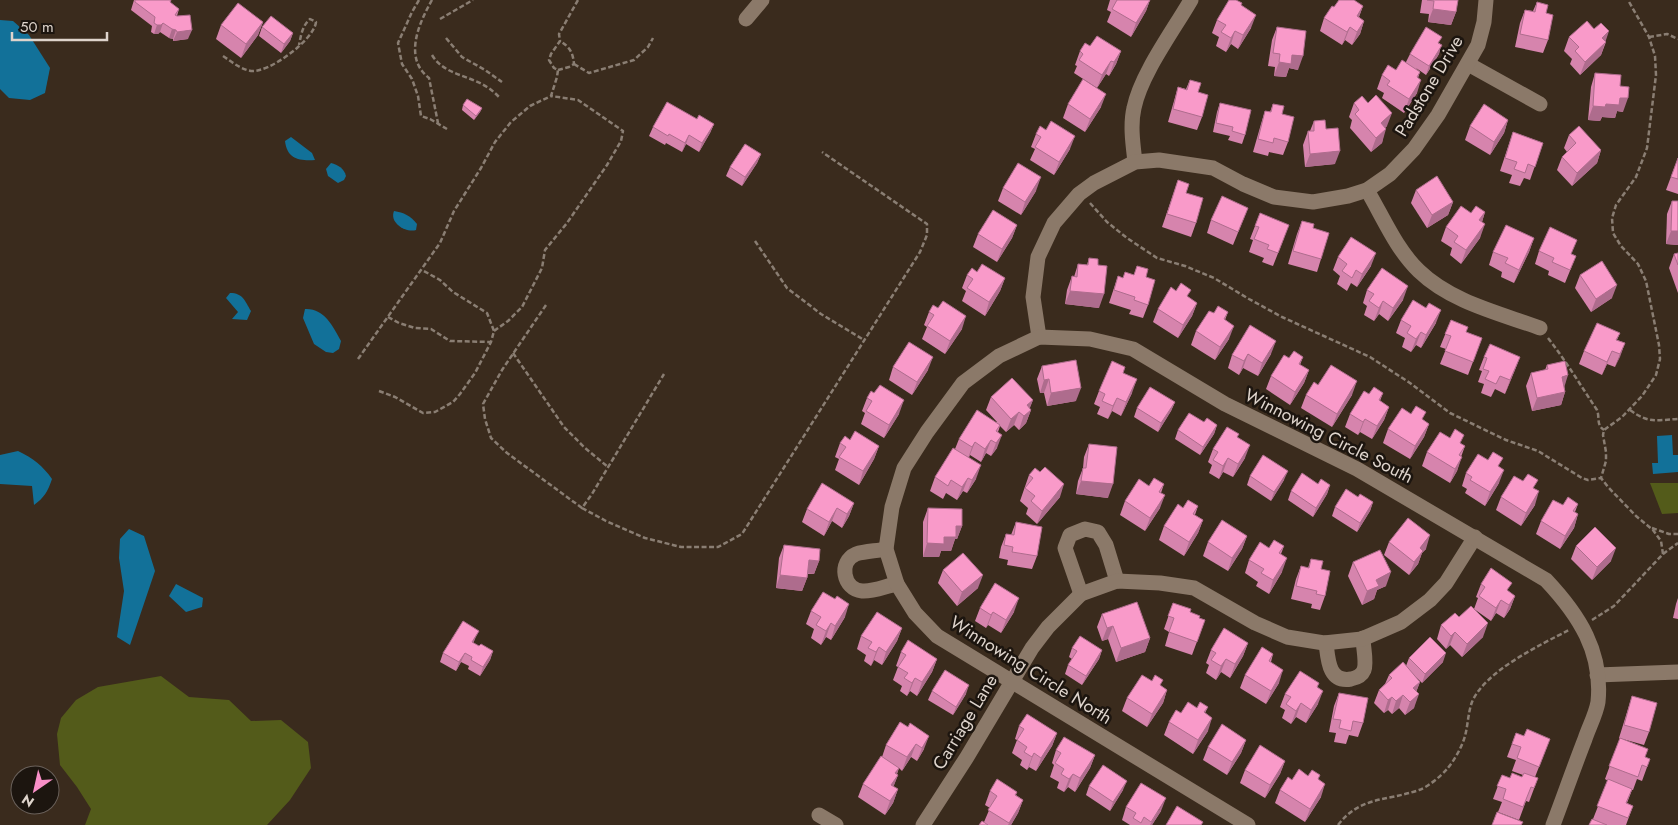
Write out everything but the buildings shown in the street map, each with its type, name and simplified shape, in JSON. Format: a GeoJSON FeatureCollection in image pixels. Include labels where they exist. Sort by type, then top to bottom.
{"type":"FeatureCollection","features":[{"type":"Feature","properties":{"kind":"street"},"geometry":{"type":"LineString","coordinates":[[746,19],[762,0]]}},
{"type":"Feature","properties":{"kind":"street"},"geometry":{"type":"LineString","coordinates":[[1135,162],[1134,109],[1147,73],[1191,0]]}},
{"type":"Feature","properties":{"kind":"street","name":"Padstone Drive"},"geometry":{"type":"LineString","coordinates":[[1039,337],[1034,297],[1038,257],[1054,223],[1079,194],[1094,183],[1135,162],[1160,160],[1213,168],[1243,184],[1274,197],[1313,202],[1348,196],[1367,190],[1390,174],[1414,149],[1438,115],[1478,45],[1484,22],[1486,0]]}},
{"type":"Feature","properties":{"kind":"street"},"geometry":{"type":"LineString","coordinates":[[1468,64],[1540,104]]}},
{"type":"Feature","properties":{"kind":"street"},"geometry":{"type":"LineString","coordinates":[[1367,190],[1401,250],[1419,271],[1442,288],[1467,302],[1540,328]]}},
{"type":"Feature","properties":{"kind":"street","name":"Winnowing Circle South"},"geometry":{"type":"LineString","coordinates":[[963,383],[999,356],[1039,337],[1090,339],[1133,349],[1225,404],[1357,469],[1475,536],[1546,580],[1566,602],[1582,624],[1593,653],[1597,675],[1598,704],[1554,825]]}},
{"type":"Feature","properties":{"kind":"street","name":"Winnowing Circle North"},"geometry":{"type":"LineString","coordinates":[[963,383],[927,432],[904,468],[892,506],[886,549],[897,584],[916,613],[937,636],[1248,825]]}},
{"type":"Feature","properties":{"kind":"street"},"geometry":{"type":"LineString","coordinates":[[1081,594],[1064,548],[1070,535],[1085,529],[1098,532],[1106,545],[1117,581]]}},
{"type":"Feature","properties":{"kind":"street","name":"Carriage Lane"},"geometry":{"type":"LineString","coordinates":[[924,825],[1032,648],[1048,627],[1081,594],[1117,581],[1160,583],[1194,588],[1255,623],[1287,637],[1326,643],[1363,638],[1402,622],[1430,600],[1446,582],[1475,536]]}},
{"type":"Feature","properties":{"kind":"street"},"geometry":{"type":"LineString","coordinates":[[886,549],[856,554],[849,559],[845,576],[848,584],[863,591],[897,584]]}},
{"type":"Feature","properties":{"kind":"street"},"geometry":{"type":"LineString","coordinates":[[1326,643],[1328,666],[1332,672],[1339,678],[1351,679],[1364,671],[1363,638]]}},
{"type":"Feature","properties":{"kind":"street"},"geometry":{"type":"LineString","coordinates":[[1597,675],[1678,672]]}},
{"type":"Feature","properties":{"kind":"street"},"geometry":{"type":"LineString","coordinates":[[819,815],[836,825]]}},
{"type":"Feature","properties":{"kind":"path"},"geometry":{"type":"LineString","coordinates":[[419,0],[398,43],[402,64],[412,79],[422,116],[447,129]]}},
{"type":"Feature","properties":{"kind":"path"},"geometry":{"type":"LineString","coordinates":[[432,0],[420,22],[414,48],[416,62],[428,78],[438,123]]}},
{"type":"Feature","properties":{"kind":"path"},"geometry":{"type":"LineString","coordinates":[[440,20],[473,0]]}},
{"type":"Feature","properties":{"kind":"path"},"geometry":{"type":"LineString","coordinates":[[558,70],[554,68],[549,60],[560,42],[559,34],[578,0]]}},
{"type":"Feature","properties":{"kind":"path"},"geometry":{"type":"LineString","coordinates":[[1601,478],[1606,461],[1602,435],[1604,430],[1630,410],[1642,396],[1656,375],[1660,359],[1646,281],[1638,264],[1621,246],[1613,233],[1612,218],[1616,205],[1636,177],[1647,148],[1656,75],[1649,37],[1628,0]]}},
{"type":"Feature","properties":{"kind":"path"},"geometry":{"type":"LineString","coordinates":[[223,56],[240,68],[252,71],[264,68],[283,59],[299,45],[315,28],[316,22],[310,19],[306,22],[299,45]]}},
{"type":"Feature","properties":{"kind":"path"},"geometry":{"type":"LineString","coordinates":[[1649,37],[1667,34],[1678,39]]}},
{"type":"Feature","properties":{"kind":"path"},"geometry":{"type":"LineString","coordinates":[[446,38],[462,56],[502,82]]}},
{"type":"Feature","properties":{"kind":"path"},"geometry":{"type":"LineString","coordinates":[[574,64],[589,73],[634,60],[653,38]]}},
{"type":"Feature","properties":{"kind":"path"},"geometry":{"type":"LineString","coordinates":[[560,42],[567,45],[573,54],[574,64]]}},
{"type":"Feature","properties":{"kind":"path"},"geometry":{"type":"LineString","coordinates":[[432,54],[437,63],[460,77],[487,86],[500,98]]}},
{"type":"Feature","properties":{"kind":"path"},"geometry":{"type":"LineString","coordinates":[[558,70],[574,64]]}},
{"type":"Feature","properties":{"kind":"path"},"geometry":{"type":"LineString","coordinates":[[551,96],[558,70]]}},
{"type":"Feature","properties":{"kind":"path"},"geometry":{"type":"LineString","coordinates":[[358,359],[440,243],[454,212],[495,142],[511,122],[530,106],[551,96],[578,100],[624,132],[621,141],[607,165],[567,223],[545,250],[542,268],[522,307],[508,321],[494,331]]}},
{"type":"Feature","properties":{"kind":"path"},"geometry":{"type":"LineString","coordinates":[[546,305],[502,370],[483,404],[491,438],[507,453],[582,508],[644,538],[681,547],[718,547],[742,534],[920,252],[927,235],[927,224],[822,152]]}},
{"type":"Feature","properties":{"kind":"path"},"geometry":{"type":"LineString","coordinates":[[1079,194],[1107,222],[1157,258],[1185,266],[1214,278],[1282,316],[1370,356],[1450,413],[1478,427],[1538,451],[1582,478],[1588,480],[1601,478]]}},
{"type":"Feature","properties":{"kind":"path"},"geometry":{"type":"LineString","coordinates":[[755,241],[787,288],[821,314],[864,340]]}},
{"type":"Feature","properties":{"kind":"path"},"geometry":{"type":"LineString","coordinates":[[379,391],[395,397],[422,413],[435,412],[453,402],[460,394],[475,373],[491,342],[494,331],[487,313],[452,292],[440,280],[422,270]]}},
{"type":"Feature","properties":{"kind":"path"},"geometry":{"type":"LineString","coordinates":[[388,317],[415,328],[431,329],[450,341],[491,342]]}},
{"type":"Feature","properties":{"kind":"path"},"geometry":{"type":"LineString","coordinates":[[1540,328],[1568,363],[1597,410],[1599,416],[1598,423],[1600,428],[1604,430]]}},
{"type":"Feature","properties":{"kind":"path"},"geometry":{"type":"LineString","coordinates":[[513,353],[564,427],[584,448],[608,467]]}},
{"type":"Feature","properties":{"kind":"path"},"geometry":{"type":"LineString","coordinates":[[582,508],[664,374]]}},
{"type":"Feature","properties":{"kind":"path"},"geometry":{"type":"LineString","coordinates":[[1630,410],[1650,421],[1678,419]]}},
{"type":"Feature","properties":{"kind":"path"},"geometry":{"type":"LineString","coordinates":[[1601,478],[1662,541],[1663,554]]}},
{"type":"Feature","properties":{"kind":"path"},"geometry":{"type":"LineString","coordinates":[[1648,527],[1669,534],[1678,534]]}},
{"type":"Feature","properties":{"kind":"path"},"geometry":{"type":"LineString","coordinates":[[1338,825],[1351,810],[1366,803],[1421,789],[1446,769],[1458,752],[1465,737],[1472,703],[1479,691],[1497,673],[1518,658],[1596,618],[1614,606],[1663,554],[1678,542]]}},
{"type":"Feature","properties":{"kind":"green space"},"geometry":{"type":"Polygon","coordinates":[[[1650,483],[1678,483],[1678,513],[1662,514],[1650,483]]]}},
{"type":"Feature","properties":{"kind":"green space"},"geometry":{"type":"Polygon","coordinates":[[[161,676],[189,697],[229,700],[251,721],[281,720],[308,742],[311,768],[290,800],[267,825],[85,825],[91,809],[60,765],[57,734],[61,718],[76,700],[98,687],[161,676]]]}},
{"type":"Feature","properties":{"kind":"water"},"geometry":{"type":"Polygon","coordinates":[[[0,20],[13,21],[29,35],[50,68],[45,93],[30,100],[9,98],[0,89],[0,20]]]}},
{"type":"Feature","properties":{"kind":"water"},"geometry":{"type":"Polygon","coordinates":[[[291,137],[312,153],[315,160],[299,159],[291,155],[288,152],[285,141],[291,137]]]}},
{"type":"Feature","properties":{"kind":"water"},"geometry":{"type":"Polygon","coordinates":[[[331,163],[344,171],[346,176],[344,180],[338,183],[328,176],[326,169],[331,163]]]}},
{"type":"Feature","properties":{"kind":"water"},"geometry":{"type":"Polygon","coordinates":[[[394,211],[412,218],[417,224],[416,230],[412,231],[399,226],[394,219],[394,211]]]}},
{"type":"Feature","properties":{"kind":"water"},"geometry":{"type":"Polygon","coordinates":[[[230,293],[238,294],[245,301],[251,311],[247,320],[232,319],[238,312],[226,298],[230,293]]]}},
{"type":"Feature","properties":{"kind":"water"},"geometry":{"type":"Polygon","coordinates":[[[305,309],[318,311],[327,319],[341,341],[339,349],[333,353],[326,352],[314,344],[303,318],[305,309]]]}},
{"type":"Feature","properties":{"kind":"water"},"geometry":{"type":"Polygon","coordinates":[[[1672,435],[1673,455],[1678,455],[1678,472],[1653,474],[1652,463],[1658,463],[1657,436],[1672,435]]]}},
{"type":"Feature","properties":{"kind":"water"},"geometry":{"type":"Polygon","coordinates":[[[18,451],[37,463],[52,479],[45,494],[34,505],[32,486],[0,484],[0,455],[18,451]]]}},
{"type":"Feature","properties":{"kind":"water"},"geometry":{"type":"Polygon","coordinates":[[[129,529],[144,536],[155,571],[130,645],[117,637],[124,591],[119,558],[120,539],[129,529]]]}},
{"type":"Feature","properties":{"kind":"water"},"geometry":{"type":"Polygon","coordinates":[[[176,584],[203,598],[202,607],[186,612],[169,596],[176,584]]]}}]}
